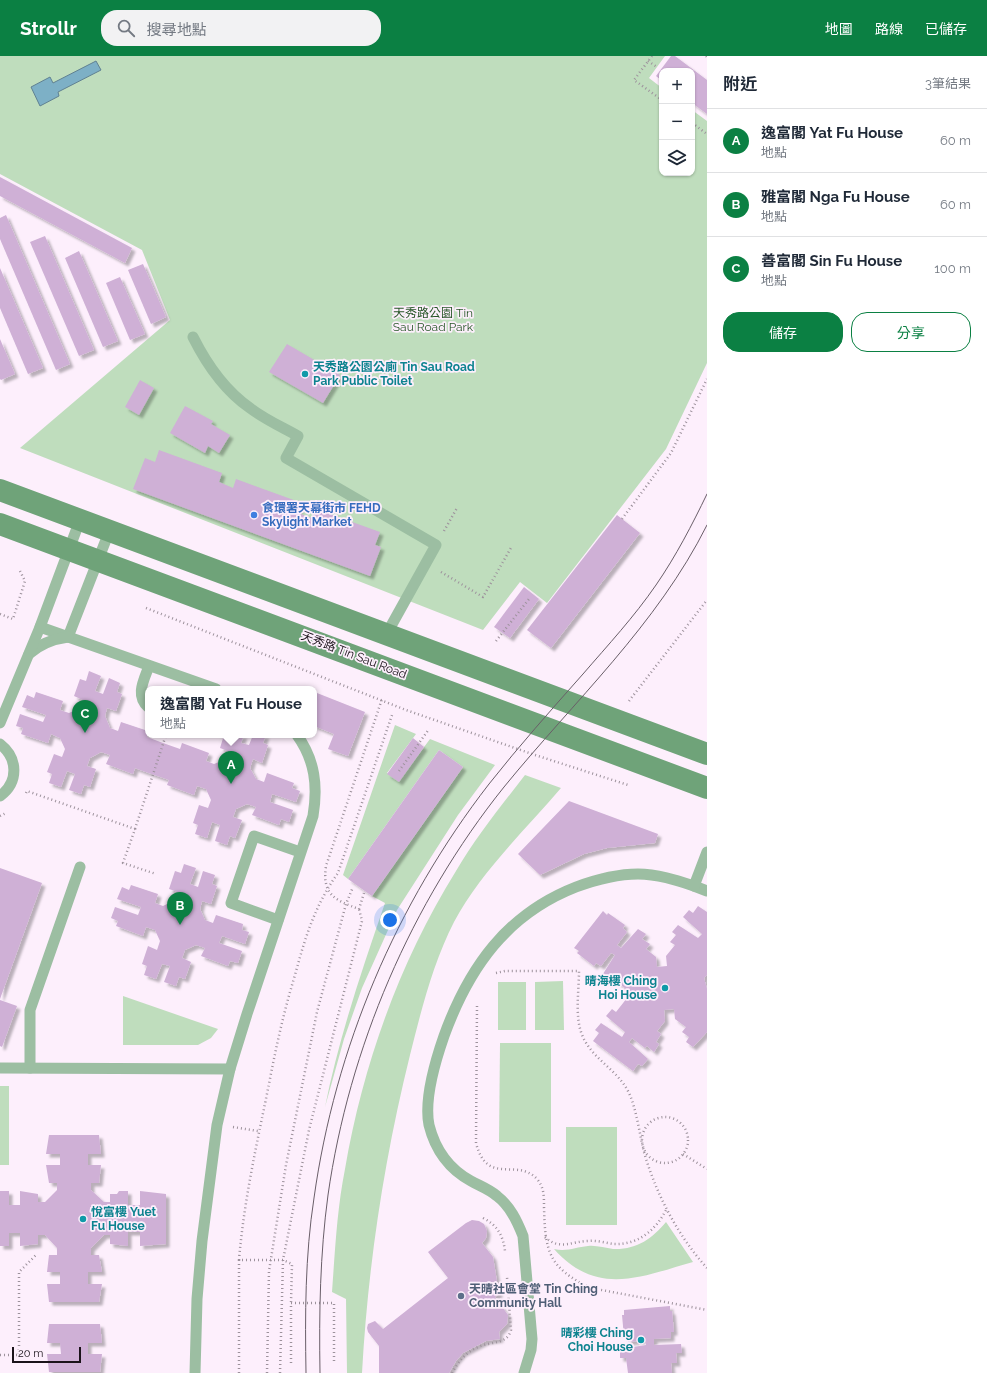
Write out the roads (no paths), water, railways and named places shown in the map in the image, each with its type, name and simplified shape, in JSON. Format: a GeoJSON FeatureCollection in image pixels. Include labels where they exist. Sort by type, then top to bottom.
{"type":"FeatureCollection","features":[{"type":"Feature","properties":{"kind":"street"},"geometry":{"type":"LineString","coordinates":[[0,490],[109,532],[707,754]]}},
{"type":"Feature","properties":{"kind":"street","name":"天秀路 Tin Sau Road"},"geometry":{"type":"LineString","coordinates":[[0,524],[707,788]]}},
{"type":"Feature","properties":{"kind":"lane"},"geometry":{"type":"LineString","coordinates":[[193,337],[212,370],[232,394],[251,409],[298,436],[286,458],[436,545],[425,562],[386,635]]}},
{"type":"Feature","properties":{"kind":"lane"},"geometry":{"type":"LineString","coordinates":[[0,723],[40,627],[80,520]]}},
{"type":"Feature","properties":{"kind":"lane"},"geometry":{"type":"LineString","coordinates":[[68,637],[109,532]]}},
{"type":"Feature","properties":{"kind":"lane"},"geometry":{"type":"LineString","coordinates":[[40,627],[207,686]]}},
{"type":"Feature","properties":{"kind":"lane"},"geometry":{"type":"LineString","coordinates":[[29,654],[36,648],[50,641],[68,637]]}},
{"type":"Feature","properties":{"kind":"lane"},"geometry":{"type":"LineString","coordinates":[[145,704],[141,692],[149,666]]}},
{"type":"Feature","properties":{"kind":"lane"},"geometry":{"type":"LineString","coordinates":[[195,1373],[197,1299],[202,1241],[217,1125],[230,1069],[313,816],[316,798],[316,781],[310,758],[299,738]]}},
{"type":"Feature","properties":{"kind":"lane"},"geometry":{"type":"LineString","coordinates":[[0,744],[7,750],[11,757],[14,774],[8,789],[0,796]]}},
{"type":"Feature","properties":{"kind":"lane"},"geometry":{"type":"LineString","coordinates":[[278,920],[231,903],[254,836],[300,852]]}},
{"type":"Feature","properties":{"kind":"lane"},"geometry":{"type":"LineString","coordinates":[[694,886],[707,852]]}},
{"type":"Feature","properties":{"kind":"lane"},"geometry":{"type":"LineString","coordinates":[[30,1068],[30,1010],[80,867]]}},
{"type":"Feature","properties":{"kind":"lane"},"geometry":{"type":"LineString","coordinates":[[524,1373],[530,1356],[532,1339],[523,1236],[509,1207],[498,1196],[460,1174],[450,1165],[433,1139],[429,1123],[428,1106],[441,1045],[462,994],[491,948],[506,931],[541,903],[586,884],[612,877],[632,875],[657,876],[694,886],[707,892]]}},
{"type":"Feature","properties":{"kind":"lane"},"geometry":{"type":"LineString","coordinates":[[0,1068],[230,1069]]}},
{"type":"Feature","properties":{"kind":"water"},"geometry":{"type":"Polygon","coordinates":[[[96,61],[101,70],[58,92],[59,96],[40,106],[31,87],[50,77],[53,83],[96,61]]]}},
{"type":"Feature","properties":{"kind":"tram line"},"geometry":{"type":"LineString","coordinates":[[306,1373],[307,1264],[314,1198],[324,1142],[337,1087],[354,1033],[374,980],[398,928],[425,878],[456,830],[489,784],[535,728],[621,631],[648,597],[677,552],[707,494]]}},
{"type":"Feature","properties":{"kind":"tram line"},"geometry":{"type":"LineString","coordinates":[[320,1373],[323,1239],[328,1195],[338,1140],[351,1086],[368,1032],[389,979],[413,928],[440,879],[471,832],[504,787],[639,629],[664,596],[687,561],[707,525]]}},
{"type":"Feature","properties":{"kind":"place","name":"天秀路公園公廁 Tin Sau Road Park Public Toilet"},"geometry":{"type":"Point","coordinates":[305,374]}},
{"type":"Feature","properties":{"kind":"place","name":"食環署天幕街市 FEHD Skylight Market"},"geometry":{"type":"Point","coordinates":[254,515]}},
{"type":"Feature","properties":{"kind":"place","name":"善富閣 Sin Fu House"},"geometry":{"type":"Point","coordinates":[85,733]}},
{"type":"Feature","properties":{"kind":"place","name":"逸富閣 Yat Fu House"},"geometry":{"type":"Point","coordinates":[231,784]}},
{"type":"Feature","properties":{"kind":"place","name":"雅富閣 Nga Fu House"},"geometry":{"type":"Point","coordinates":[180,925]}},
{"type":"Feature","properties":{"kind":"place","name":"晴海樓 Ching Hoi House"},"geometry":{"type":"Point","coordinates":[665,988]}},
{"type":"Feature","properties":{"kind":"place","name":"悅富樓 Yuet Fu House"},"geometry":{"type":"Point","coordinates":[83,1219]}},
{"type":"Feature","properties":{"kind":"place","name":"天晴社區會堂 Tin Ching Community Hall"},"geometry":{"type":"Point","coordinates":[461,1296]}},
{"type":"Feature","properties":{"kind":"place","name":"晴彩樓 Ching Choi House"},"geometry":{"type":"Point","coordinates":[641,1340]}},
{"type":"Feature","properties":{"kind":"park label","name":"天秀路公園 Tin Sau Road Park"},"geometry":{"type":"Point","coordinates":[433,320]}}]}
